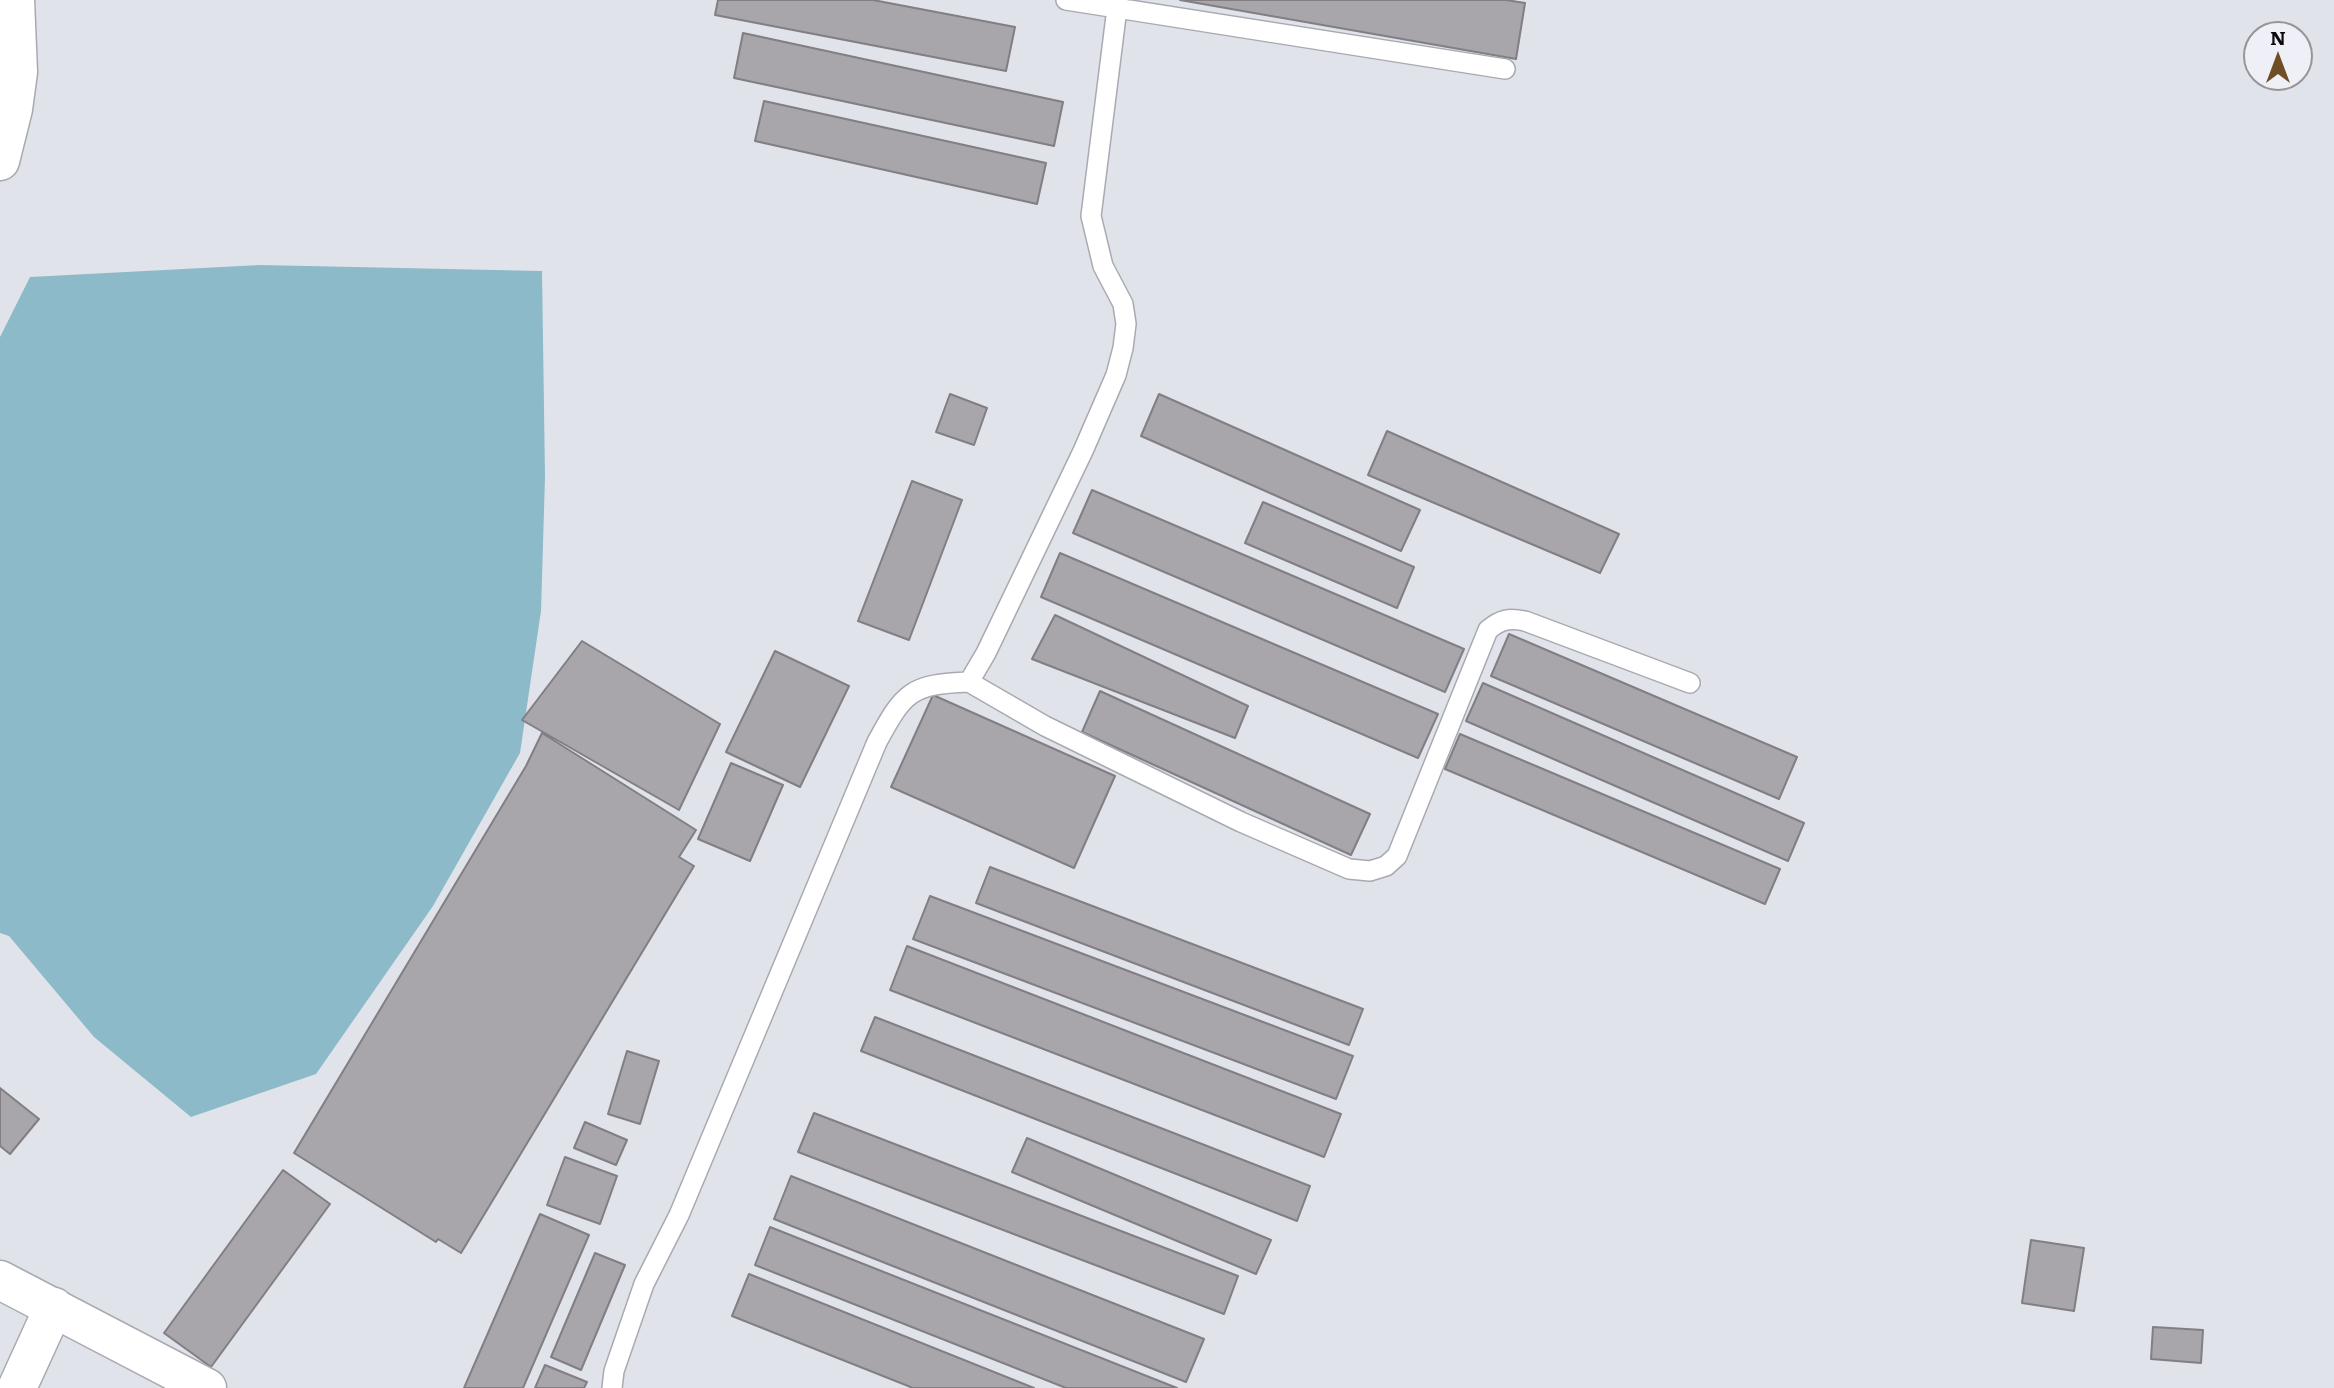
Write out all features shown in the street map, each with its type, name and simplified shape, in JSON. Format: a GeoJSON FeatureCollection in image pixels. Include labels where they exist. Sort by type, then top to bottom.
{"type":"FeatureCollection","features":[{"type":"Feature","properties":{"kind":"street"},"geometry":{"type":"LineString","coordinates":[[0,161],[13,109],[18,72],[15,0]]}},
{"type":"Feature","properties":{"kind":"street"},"geometry":{"type":"LineString","coordinates":[[0,1280],[207,1388]]}},
{"type":"Feature","properties":{"kind":"street"},"geometry":{"type":"LineString","coordinates":[[17,1388],[54,1307]]}},
{"type":"Feature","properties":{"kind":"lane"},"geometry":{"type":"LineString","coordinates":[[1066,0],[1117,4],[1505,69]]}},
{"type":"Feature","properties":{"kind":"lane"},"geometry":{"type":"LineString","coordinates":[[969,682],[986,653],[1083,452],[1116,375],[1123,348],[1126,324],[1123,304],[1103,266],[1091,216],[1117,4]]}},
{"type":"Feature","properties":{"kind":"lane"},"geometry":{"type":"LineString","coordinates":[[612,1388],[614,1371],[644,1284],[679,1215],[877,742],[903,699],[920,689],[942,683],[969,682],[1045,726],[1241,822],[1349,869],[1370,871],[1386,866],[1397,856],[1488,630],[1499,621],[1510,618],[1525,621],[1690,683]]}},
{"type":"Feature","properties":{"kind":"water"},"geometry":{"type":"Polygon","coordinates":[[[260,265],[542,271],[545,477],[541,611],[520,753],[433,906],[316,1074],[191,1117],[94,1037],[9,936],[0,933],[0,337],[30,277],[260,265]]]}},
{"type":"Feature","properties":{"kind":"building"},"geometry":{"type":"Polygon","coordinates":[[[718,0],[873,0],[1015,27],[1006,71],[715,15],[718,0]]]}},
{"type":"Feature","properties":{"kind":"building"},"geometry":{"type":"Polygon","coordinates":[[[1180,0],[1506,0],[1525,3],[1516,59],[1180,0]]]}},
{"type":"Feature","properties":{"kind":"building"},"geometry":{"type":"Polygon","coordinates":[[[743,33],[1063,102],[1054,146],[734,78],[743,33]]]}},
{"type":"Feature","properties":{"kind":"building"},"geometry":{"type":"Polygon","coordinates":[[[764,101],[1046,163],[1037,204],[755,141],[764,101]]]}},
{"type":"Feature","properties":{"kind":"building"},"geometry":{"type":"Polygon","coordinates":[[[950,394],[987,408],[974,445],[936,432],[950,394]]]}},
{"type":"Feature","properties":{"kind":"building"},"geometry":{"type":"Polygon","coordinates":[[[1159,394],[1420,510],[1401,551],[1141,436],[1159,394]]]}},
{"type":"Feature","properties":{"kind":"building"},"geometry":{"type":"Polygon","coordinates":[[[1387,431],[1619,534],[1600,573],[1368,475],[1387,431]]]}},
{"type":"Feature","properties":{"kind":"building"},"geometry":{"type":"Polygon","coordinates":[[[912,481],[962,500],[909,640],[858,621],[912,481]]]}},
{"type":"Feature","properties":{"kind":"building"},"geometry":{"type":"Polygon","coordinates":[[[1092,490],[1464,649],[1445,692],[1073,533],[1092,490]]]}},
{"type":"Feature","properties":{"kind":"building"},"geometry":{"type":"Polygon","coordinates":[[[1263,502],[1414,567],[1397,608],[1245,543],[1263,502]]]}},
{"type":"Feature","properties":{"kind":"building"},"geometry":{"type":"Polygon","coordinates":[[[1060,553],[1438,714],[1418,758],[1041,597],[1060,553]]]}},
{"type":"Feature","properties":{"kind":"building"},"geometry":{"type":"Polygon","coordinates":[[[1055,615],[1248,706],[1235,738],[1032,659],[1055,615]]]}},
{"type":"Feature","properties":{"kind":"building"},"geometry":{"type":"Polygon","coordinates":[[[1509,634],[1797,757],[1779,799],[1491,676],[1509,634]]]}},
{"type":"Feature","properties":{"kind":"building"},"geometry":{"type":"Polygon","coordinates":[[[582,641],[720,724],[679,810],[522,720],[582,641]]]}},
{"type":"Feature","properties":{"kind":"building"},"geometry":{"type":"Polygon","coordinates":[[[775,651],[849,686],[800,787],[726,752],[775,651]]]}},
{"type":"Feature","properties":{"kind":"building"},"geometry":{"type":"Polygon","coordinates":[[[1483,683],[1804,823],[1788,861],[1466,721],[1483,683]]]}},
{"type":"Feature","properties":{"kind":"building"},"geometry":{"type":"Polygon","coordinates":[[[1100,691],[1370,814],[1351,855],[1082,732],[1100,691]]]}},
{"type":"Feature","properties":{"kind":"building"},"geometry":{"type":"Polygon","coordinates":[[[933,695],[1115,776],[1074,868],[891,787],[933,695]]]}},
{"type":"Feature","properties":{"kind":"building"},"geometry":{"type":"Polygon","coordinates":[[[542,733],[696,830],[679,857],[694,866],[461,1253],[438,1239],[436,1242],[294,1153],[526,766],[542,733]]]}},
{"type":"Feature","properties":{"kind":"building"},"geometry":{"type":"Polygon","coordinates":[[[1460,734],[1780,869],[1765,904],[1445,769],[1460,734]]]}},
{"type":"Feature","properties":{"kind":"building"},"geometry":{"type":"Polygon","coordinates":[[[731,763],[783,785],[750,861],[698,839],[731,763]]]}},
{"type":"Feature","properties":{"kind":"building"},"geometry":{"type":"Polygon","coordinates":[[[990,867],[1363,1009],[1349,1045],[976,903],[990,867]]]}},
{"type":"Feature","properties":{"kind":"building"},"geometry":{"type":"Polygon","coordinates":[[[930,896],[1353,1056],[1336,1099],[913,939],[930,896]]]}},
{"type":"Feature","properties":{"kind":"building"},"geometry":{"type":"Polygon","coordinates":[[[907,946],[1341,1114],[1324,1157],[890,990],[907,946]]]}},
{"type":"Feature","properties":{"kind":"building"},"geometry":{"type":"Polygon","coordinates":[[[875,1017],[1310,1186],[1297,1221],[861,1051],[875,1017]]]}},
{"type":"Feature","properties":{"kind":"building"},"geometry":{"type":"Polygon","coordinates":[[[627,1051],[659,1061],[640,1124],[608,1114],[627,1051]]]}},
{"type":"Feature","properties":{"kind":"building"},"geometry":{"type":"Polygon","coordinates":[[[0,1088],[39,1119],[10,1154],[0,1146],[0,1088]]]}},
{"type":"Feature","properties":{"kind":"building"},"geometry":{"type":"Polygon","coordinates":[[[814,1113],[1238,1276],[1224,1314],[798,1152],[814,1113]]]}},
{"type":"Feature","properties":{"kind":"building"},"geometry":{"type":"Polygon","coordinates":[[[585,1122],[627,1140],[616,1165],[574,1148],[585,1122]]]}},
{"type":"Feature","properties":{"kind":"building"},"geometry":{"type":"Polygon","coordinates":[[[1027,1138],[1271,1240],[1256,1274],[1012,1172],[1027,1138]]]}},
{"type":"Feature","properties":{"kind":"building"},"geometry":{"type":"Polygon","coordinates":[[[565,1157],[617,1176],[600,1224],[547,1205],[565,1157]]]}},
{"type":"Feature","properties":{"kind":"building"},"geometry":{"type":"Polygon","coordinates":[[[283,1170],[330,1204],[211,1367],[164,1333],[283,1170]]]}},
{"type":"Feature","properties":{"kind":"building"},"geometry":{"type":"Polygon","coordinates":[[[791,1176],[1204,1339],[1186,1382],[774,1219],[791,1176]]]}},
{"type":"Feature","properties":{"kind":"building"},"geometry":{"type":"Polygon","coordinates":[[[540,1214],[589,1235],[523,1388],[464,1388],[540,1214]]]}},
{"type":"Feature","properties":{"kind":"building"},"geometry":{"type":"Polygon","coordinates":[[[770,1227],[1177,1388],[1066,1388],[755,1265],[770,1227]]]}},
{"type":"Feature","properties":{"kind":"building"},"geometry":{"type":"Polygon","coordinates":[[[2031,1240],[2084,1248],[2074,1311],[2022,1303],[2031,1240]]]}},
{"type":"Feature","properties":{"kind":"building"},"geometry":{"type":"Polygon","coordinates":[[[595,1253],[625,1265],[581,1370],[551,1357],[595,1253]]]}},
{"type":"Feature","properties":{"kind":"building"},"geometry":{"type":"Polygon","coordinates":[[[749,1274],[1034,1388],[913,1388],[732,1316],[749,1274]]]}},
{"type":"Feature","properties":{"kind":"building"},"geometry":{"type":"Polygon","coordinates":[[[2153,1327],[2203,1330],[2201,1363],[2151,1359],[2153,1327]]]}},
{"type":"Feature","properties":{"kind":"building"},"geometry":{"type":"Polygon","coordinates":[[[545,1365],[587,1382],[584,1388],[535,1388],[545,1365]]]}}]}
